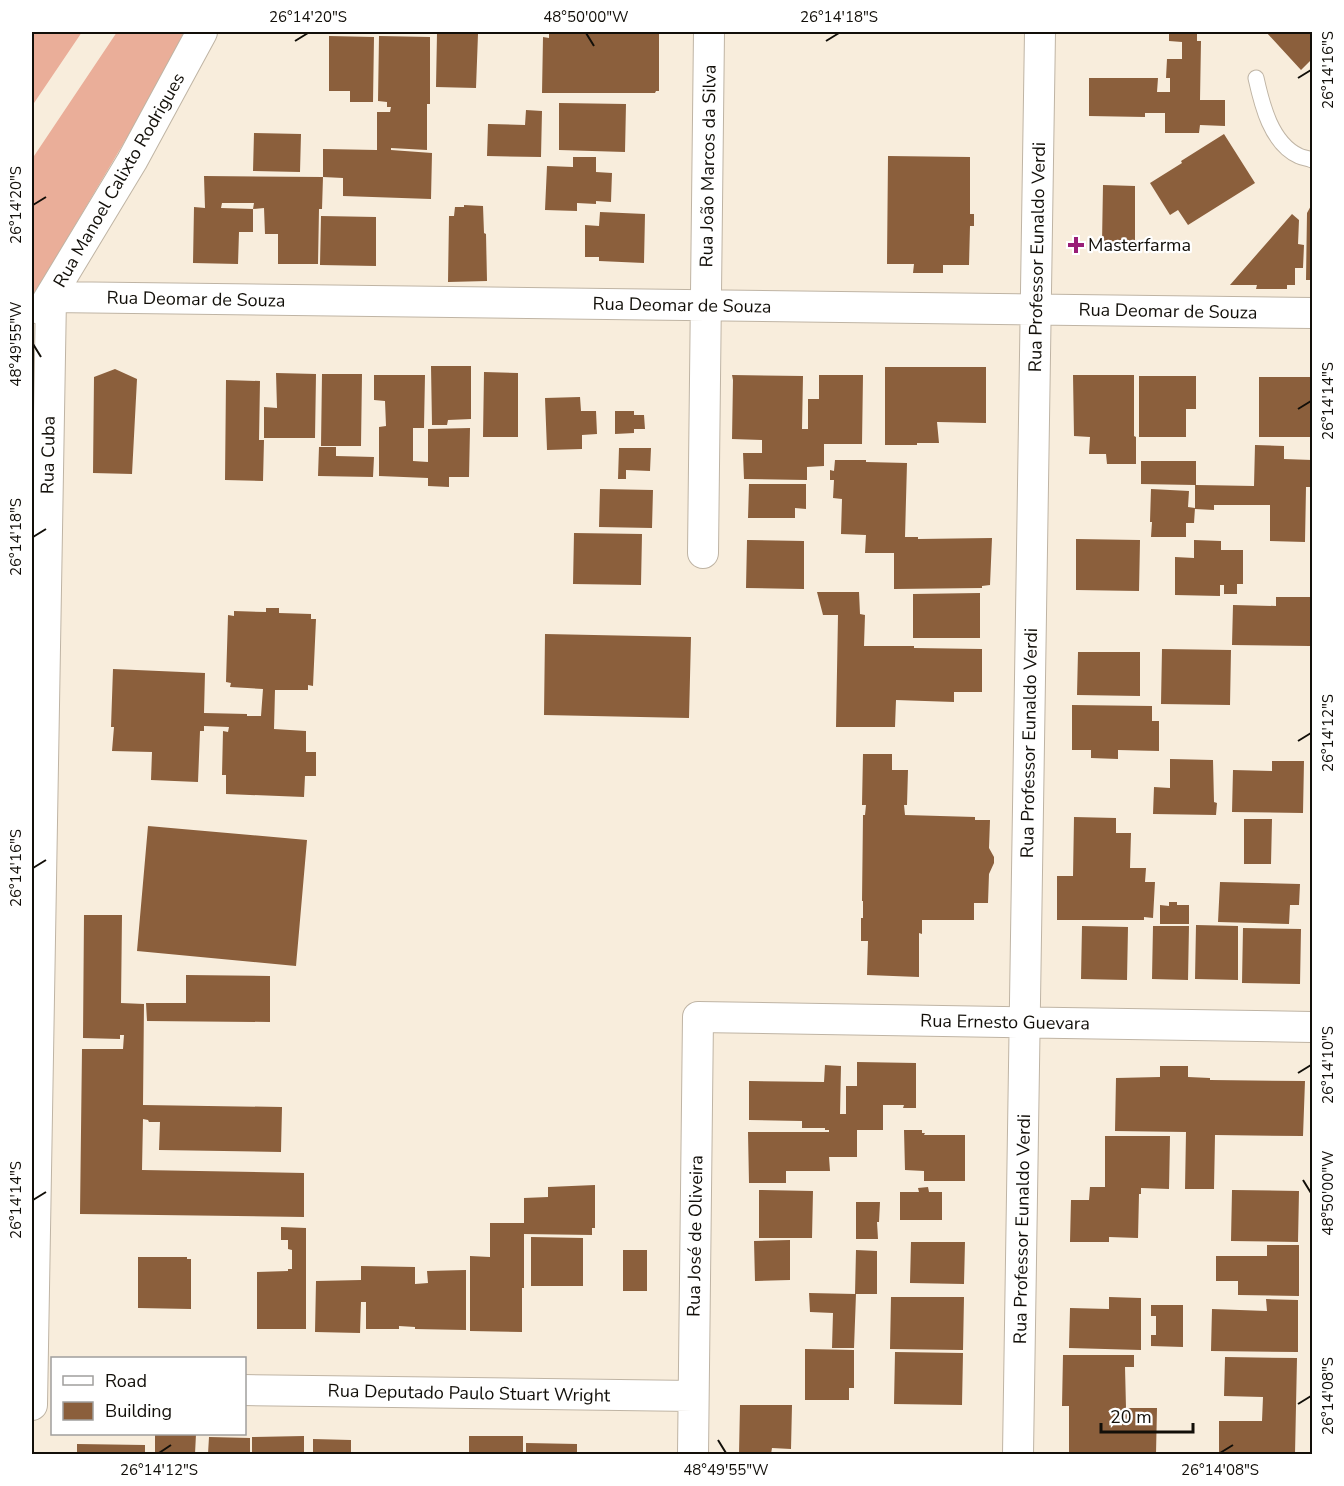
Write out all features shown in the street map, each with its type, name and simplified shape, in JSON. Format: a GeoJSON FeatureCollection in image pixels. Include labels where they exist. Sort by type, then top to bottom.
{"type":"FeatureCollection","features":[{"type":"Feature","properties":{"kind":"street","name":"Rua Manoel Calixto Rodrigues"},"geometry":{"type":"LineString","coordinates":[[32,327],[132,161],[202,32]]}},
{"type":"Feature","properties":{"kind":"street","name":"Rua João Marcos da Silva"},"geometry":{"type":"LineString","coordinates":[[703,553],[709,32]]}},
{"type":"Feature","properties":{"kind":"street","name":"Rua Professor Eunaldo Verdi"},"geometry":{"type":"LineString","coordinates":[[1018,1455],[1040,32]]}},
{"type":"Feature","properties":{"kind":"street","name":"Rua Deomar de Souza"},"geometry":{"type":"LineString","coordinates":[[51,297],[1312,313]]}},
{"type":"Feature","properties":{"kind":"street","name":"Rua Cuba"},"geometry":{"type":"LineString","coordinates":[[32,1405],[51,297]]}},
{"type":"Feature","properties":{"kind":"street","name":"Rua Ernesto Guevara"},"geometry":{"type":"LineString","coordinates":[[698,1017],[1312,1028]]}},
{"type":"Feature","properties":{"kind":"street","name":"Rua José de Oliveira"},"geometry":{"type":"LineString","coordinates":[[693,1455],[698,1017]]}},
{"type":"Feature","properties":{"kind":"street"},"geometry":{"type":"LineString","coordinates":[[32,1387],[51,1387]]}},
{"type":"Feature","properties":{"kind":"street","name":"Rua Deputado Paulo Stuart Wright"},"geometry":{"type":"LineString","coordinates":[[246,1390],[693,1396]]}},
{"type":"Feature","properties":{"kind":"lane"},"geometry":{"type":"LineString","coordinates":[[1256,78],[1264,111],[1276,134],[1298,155],[1312,160]]}},
{"type":"Feature","properties":{"kind":"shaded area"},"geometry":{"type":"Polygon","coordinates":[[[32,32],[82,32],[32,106],[32,32]]]}},
{"type":"Feature","properties":{"kind":"shaded area"},"geometry":{"type":"Polygon","coordinates":[[[117,32],[184,32],[161,80],[32,298],[32,159],[117,32]]]}},
{"type":"Feature","properties":{"kind":"building"},"geometry":{"type":"Polygon","coordinates":[[[1169,32],[1197,32],[1197,41],[1201,41],[1200,100],[1225,100],[1225,126],[1200,125],[1199,133],[1165,133],[1165,113],[1145,113],[1145,117],[1089,116],[1089,78],[1158,78],[1157,92],[1170,92],[1170,78],[1166,78],[1167,59],[1182,59],[1182,42],[1169,41],[1169,32]]]}},
{"type":"Feature","properties":{"kind":"building"},"geometry":{"type":"Polygon","coordinates":[[[1266,32],[1312,32],[1312,59],[1301,70],[1266,32]]]}},
{"type":"Feature","properties":{"kind":"building"},"geometry":{"type":"Polygon","coordinates":[[[437,33],[478,34],[476,88],[436,87],[437,33]]]}},
{"type":"Feature","properties":{"kind":"building"},"geometry":{"type":"Polygon","coordinates":[[[549,33],[659,34],[659,91],[655,93],[542,93],[543,37],[549,38],[549,33]]]}},
{"type":"Feature","properties":{"kind":"building"},"geometry":{"type":"Polygon","coordinates":[[[329,36],[374,37],[373,102],[350,102],[350,91],[329,91],[329,36]]]}},
{"type":"Feature","properties":{"kind":"building"},"geometry":{"type":"Polygon","coordinates":[[[379,36],[430,37],[427,150],[391,148],[391,150],[432,153],[431,199],[343,196],[343,178],[323,177],[323,149],[377,150],[377,112],[390,112],[391,107],[387,107],[387,102],[378,101],[379,36]]]}},
{"type":"Feature","properties":{"kind":"building"},"geometry":{"type":"Polygon","coordinates":[[[559,103],[626,104],[625,152],[559,150],[559,103]]]}},
{"type":"Feature","properties":{"kind":"building"},"geometry":{"type":"Polygon","coordinates":[[[526,110],[542,111],[541,157],[487,156],[488,124],[525,125],[526,110]]]}},
{"type":"Feature","properties":{"kind":"building"},"geometry":{"type":"Polygon","coordinates":[[[254,133],[301,134],[300,172],[253,171],[254,133]]]}},
{"type":"Feature","properties":{"kind":"building"},"geometry":{"type":"Polygon","coordinates":[[[1224,134],[1255,183],[1188,225],[1178,210],[1170,215],[1150,183],[1224,134]]]}},
{"type":"Feature","properties":{"kind":"building"},"geometry":{"type":"Polygon","coordinates":[[[888,156],[970,157],[970,214],[974,214],[974,226],[970,226],[969,265],[943,265],[943,273],[913,273],[914,264],[887,264],[888,156]]]}},
{"type":"Feature","properties":{"kind":"building"},"geometry":{"type":"Polygon","coordinates":[[[573,157],[596,157],[596,172],[612,173],[611,202],[577,203],[577,211],[545,210],[547,166],[573,167],[573,157]]]}},
{"type":"Feature","properties":{"kind":"building"},"geometry":{"type":"Polygon","coordinates":[[[204,176],[323,177],[322,209],[319,209],[318,264],[278,264],[278,234],[265,234],[264,208],[253,209],[253,232],[239,232],[238,264],[193,263],[194,207],[205,208],[204,176]],[[222,203],[221,208],[253,209],[254,203],[222,203]]]}},
{"type":"Feature","properties":{"kind":"building"},"geometry":{"type":"Polygon","coordinates":[[[1103,185],[1135,186],[1135,244],[1102,243],[1103,185]]]}},
{"type":"Feature","properties":{"kind":"building"},"geometry":{"type":"Polygon","coordinates":[[[1312,204],[1312,280],[1306,280],[1307,213],[1312,204]]]}},
{"type":"Feature","properties":{"kind":"building"},"geometry":{"type":"Polygon","coordinates":[[[464,205],[483,206],[487,281],[448,282],[449,216],[454,216],[455,207],[464,207],[464,205]]]}},
{"type":"Feature","properties":{"kind":"building"},"geometry":{"type":"Polygon","coordinates":[[[600,212],[645,214],[644,263],[599,261],[599,257],[585,257],[585,225],[599,226],[600,212]]]}},
{"type":"Feature","properties":{"kind":"building"},"geometry":{"type":"Polygon","coordinates":[[[1292,214],[1299,220],[1298,244],[1304,245],[1303,268],[1295,268],[1295,285],[1287,285],[1287,289],[1256,289],[1257,285],[1230,285],[1292,214]]]}},
{"type":"Feature","properties":{"kind":"building"},"geometry":{"type":"Polygon","coordinates":[[[321,216],[376,217],[376,266],[320,265],[321,216]]]}},
{"type":"Feature","properties":{"kind":"building"},"geometry":{"type":"Polygon","coordinates":[[[431,366],[471,366],[471,419],[448,420],[447,425],[432,425],[431,366]]]}},
{"type":"Feature","properties":{"kind":"building"},"geometry":{"type":"Polygon","coordinates":[[[885,367],[986,367],[986,423],[937,422],[939,443],[885,445],[885,367]]]}},
{"type":"Feature","properties":{"kind":"building"},"geometry":{"type":"Polygon","coordinates":[[[115,369],[137,379],[132,474],[93,473],[94,377],[115,369]]]}},
{"type":"Feature","properties":{"kind":"building"},"geometry":{"type":"Polygon","coordinates":[[[484,372],[518,373],[518,437],[483,437],[484,372]]]}},
{"type":"Feature","properties":{"kind":"building"},"geometry":{"type":"Polygon","coordinates":[[[276,373],[316,374],[315,438],[264,438],[264,407],[277,408],[276,373]]]}},
{"type":"Feature","properties":{"kind":"building"},"geometry":{"type":"Polygon","coordinates":[[[322,374],[362,374],[361,446],[321,446],[322,374]]]}},
{"type":"Feature","properties":{"kind":"building"},"geometry":{"type":"Polygon","coordinates":[[[374,375],[425,375],[424,428],[413,428],[413,461],[428,462],[428,429],[470,428],[469,477],[449,477],[449,487],[428,486],[428,478],[379,476],[379,427],[386,426],[385,401],[374,400],[374,375]]]}},
{"type":"Feature","properties":{"kind":"building"},"geometry":{"type":"Polygon","coordinates":[[[732,375],[803,376],[802,429],[808,429],[808,399],[819,399],[819,375],[863,375],[862,444],[824,444],[824,466],[807,467],[807,480],[744,479],[743,453],[762,453],[762,440],[732,439],[732,375]]]}},
{"type":"Feature","properties":{"kind":"building"},"geometry":{"type":"Polygon","coordinates":[[[1073,375],[1134,375],[1136,464],[1107,464],[1106,454],[1089,454],[1090,437],[1074,436],[1073,375]]]}},
{"type":"Feature","properties":{"kind":"building"},"geometry":{"type":"Polygon","coordinates":[[[1139,376],[1196,376],[1196,409],[1186,409],[1186,437],[1139,437],[1139,376]]]}},
{"type":"Feature","properties":{"kind":"building"},"geometry":{"type":"Polygon","coordinates":[[[1259,377],[1312,377],[1312,437],[1259,437],[1259,377]]]}},
{"type":"Feature","properties":{"kind":"building"},"geometry":{"type":"Polygon","coordinates":[[[226,380],[260,381],[259,440],[264,440],[263,481],[225,480],[226,380]]]}},
{"type":"Feature","properties":{"kind":"building"},"geometry":{"type":"Polygon","coordinates":[[[580,397],[581,411],[596,411],[597,434],[582,435],[582,449],[547,450],[545,398],[580,397]]]}},
{"type":"Feature","properties":{"kind":"building"},"geometry":{"type":"Polygon","coordinates":[[[615,411],[634,411],[634,415],[644,415],[645,429],[634,429],[634,433],[615,434],[615,411]]]}},
{"type":"Feature","properties":{"kind":"building"},"geometry":{"type":"Polygon","coordinates":[[[1255,445],[1284,446],[1284,459],[1312,460],[1312,487],[1306,487],[1305,542],[1270,541],[1270,505],[1214,505],[1214,510],[1195,509],[1195,485],[1141,484],[1141,461],[1196,461],[1196,485],[1254,486],[1255,445]]]}},
{"type":"Feature","properties":{"kind":"building"},"geometry":{"type":"Polygon","coordinates":[[[319,447],[336,447],[336,456],[374,457],[373,477],[318,476],[319,447]]]}},
{"type":"Feature","properties":{"kind":"building"},"geometry":{"type":"Polygon","coordinates":[[[619,448],[651,448],[650,471],[626,470],[626,479],[618,479],[619,448]]]}},
{"type":"Feature","properties":{"kind":"building"},"geometry":{"type":"Polygon","coordinates":[[[835,460],[907,463],[905,537],[918,537],[918,539],[992,538],[990,585],[982,586],[982,588],[894,589],[894,553],[865,553],[866,535],[841,534],[842,499],[833,498],[834,480],[830,480],[830,470],[834,471],[835,460]]]}},
{"type":"Feature","properties":{"kind":"building"},"geometry":{"type":"Polygon","coordinates":[[[749,484],[806,484],[806,509],[795,508],[795,518],[748,518],[749,484]]]}},
{"type":"Feature","properties":{"kind":"building"},"geometry":{"type":"Polygon","coordinates":[[[600,489],[653,490],[652,528],[599,527],[600,489]]]}},
{"type":"Feature","properties":{"kind":"building"},"geometry":{"type":"Polygon","coordinates":[[[1151,489],[1189,491],[1188,507],[1195,508],[1194,523],[1186,523],[1186,537],[1151,537],[1151,489]]]}},
{"type":"Feature","properties":{"kind":"building"},"geometry":{"type":"Polygon","coordinates":[[[574,533],[642,534],[641,585],[573,584],[574,533]]]}},
{"type":"Feature","properties":{"kind":"building"},"geometry":{"type":"Polygon","coordinates":[[[1076,539],[1140,540],[1139,591],[1076,590],[1076,539]]]}},
{"type":"Feature","properties":{"kind":"building"},"geometry":{"type":"Polygon","coordinates":[[[747,540],[804,541],[804,589],[746,588],[747,540]]]}},
{"type":"Feature","properties":{"kind":"building"},"geometry":{"type":"Polygon","coordinates":[[[1194,540],[1221,541],[1221,550],[1243,550],[1243,584],[1237,584],[1237,594],[1224,594],[1224,585],[1220,585],[1220,596],[1175,595],[1175,557],[1194,558],[1194,540]]]}},
{"type":"Feature","properties":{"kind":"building"},"geometry":{"type":"Polygon","coordinates":[[[817,592],[859,592],[860,614],[865,615],[864,646],[982,649],[982,692],[954,692],[954,702],[896,700],[895,727],[836,727],[838,615],[823,615],[817,592]]]}},
{"type":"Feature","properties":{"kind":"building"},"geometry":{"type":"Polygon","coordinates":[[[980,593],[980,638],[913,638],[913,594],[980,593]]]}},
{"type":"Feature","properties":{"kind":"building"},"geometry":{"type":"Polygon","coordinates":[[[1276,597],[1310,597],[1310,646],[1232,645],[1233,605],[1276,606],[1276,597]]]}},
{"type":"Feature","properties":{"kind":"building"},"geometry":{"type":"Polygon","coordinates":[[[266,608],[279,608],[279,613],[311,614],[311,619],[316,619],[313,686],[308,685],[308,690],[275,690],[274,729],[306,731],[306,752],[316,752],[316,776],[305,776],[304,797],[226,794],[226,775],[222,775],[223,731],[228,732],[229,727],[204,726],[204,731],[200,731],[198,782],[151,780],[152,752],[112,751],[113,669],[205,673],[204,713],[261,716],[263,689],[230,687],[231,683],[226,682],[228,615],[234,616],[234,611],[266,612],[266,608]]]}},
{"type":"Feature","properties":{"kind":"building"},"geometry":{"type":"Polygon","coordinates":[[[545,634],[691,637],[689,718],[544,715],[545,634]]]}},
{"type":"Feature","properties":{"kind":"building"},"geometry":{"type":"Polygon","coordinates":[[[1162,649],[1231,650],[1230,705],[1161,704],[1162,649]]]}},
{"type":"Feature","properties":{"kind":"building"},"geometry":{"type":"Polygon","coordinates":[[[1078,652],[1140,652],[1140,696],[1077,695],[1078,652]]]}},
{"type":"Feature","properties":{"kind":"building"},"geometry":{"type":"Polygon","coordinates":[[[1072,705],[1152,706],[1152,721],[1159,721],[1159,751],[1118,750],[1118,759],[1091,758],[1091,750],[1072,750],[1072,705]]]}},
{"type":"Feature","properties":{"kind":"building"},"geometry":{"type":"Polygon","coordinates":[[[863,754],[892,754],[892,770],[908,770],[905,815],[975,817],[975,820],[990,820],[989,848],[994,857],[994,863],[989,874],[988,903],[974,903],[974,920],[922,920],[922,934],[919,933],[919,977],[867,975],[868,941],[861,941],[863,815],[865,815],[866,805],[862,805],[863,754]]]}},
{"type":"Feature","properties":{"kind":"building"},"geometry":{"type":"Polygon","coordinates":[[[1170,759],[1213,760],[1216,815],[1153,814],[1154,787],[1170,788],[1170,759]]]}},
{"type":"Feature","properties":{"kind":"building"},"geometry":{"type":"Polygon","coordinates":[[[1272,761],[1304,761],[1303,813],[1232,812],[1233,770],[1272,771],[1272,761]]]}},
{"type":"Feature","properties":{"kind":"building"},"geometry":{"type":"Polygon","coordinates":[[[1074,817],[1116,818],[1116,833],[1131,833],[1130,868],[1146,868],[1145,882],[1155,882],[1153,918],[1144,917],[1144,920],[1057,920],[1057,876],[1073,876],[1074,817]]]}},
{"type":"Feature","properties":{"kind":"building"},"geometry":{"type":"Polygon","coordinates":[[[1244,819],[1272,819],[1271,864],[1244,864],[1244,819]]]}},
{"type":"Feature","properties":{"kind":"building"},"geometry":{"type":"Polygon","coordinates":[[[148,826],[307,840],[296,966],[137,951],[148,826]]]}},
{"type":"Feature","properties":{"kind":"building"},"geometry":{"type":"Polygon","coordinates":[[[1220,882],[1300,884],[1299,905],[1290,905],[1289,924],[1218,922],[1220,882]]]}},
{"type":"Feature","properties":{"kind":"building"},"geometry":{"type":"Polygon","coordinates":[[[1169,902],[1189,905],[1189,924],[1160,924],[1160,905],[1169,906],[1169,902]]]}},
{"type":"Feature","properties":{"kind":"building"},"geometry":{"type":"Polygon","coordinates":[[[84,915],[122,915],[121,1003],[144,1004],[143,1105],[282,1107],[281,1152],[159,1150],[160,1122],[149,1122],[143,1119],[142,1170],[304,1173],[304,1217],[80,1214],[82,1049],[123,1049],[124,1035],[120,1035],[120,1039],[83,1038],[84,915]]]}},
{"type":"Feature","properties":{"kind":"building"},"geometry":{"type":"Polygon","coordinates":[[[1196,925],[1238,926],[1238,980],[1195,979],[1196,925]]]}},
{"type":"Feature","properties":{"kind":"building"},"geometry":{"type":"Polygon","coordinates":[[[1082,926],[1128,927],[1127,980],[1081,979],[1082,926]]]}},
{"type":"Feature","properties":{"kind":"building"},"geometry":{"type":"Polygon","coordinates":[[[1153,926],[1189,926],[1188,980],[1152,979],[1153,926]]]}},
{"type":"Feature","properties":{"kind":"building"},"geometry":{"type":"Polygon","coordinates":[[[1243,928],[1301,929],[1300,984],[1242,983],[1243,928]]]}},
{"type":"Feature","properties":{"kind":"building"},"geometry":{"type":"Polygon","coordinates":[[[186,975],[270,976],[270,1022],[147,1021],[146,1003],[186,1003],[186,975]]]}},
{"type":"Feature","properties":{"kind":"building"},"geometry":{"type":"Polygon","coordinates":[[[857,1062],[916,1063],[916,1108],[903,1108],[904,1105],[883,1105],[883,1130],[857,1130],[857,1157],[829,1157],[830,1171],[786,1171],[786,1183],[749,1183],[748,1132],[829,1132],[829,1130],[802,1128],[802,1121],[749,1120],[749,1081],[824,1082],[825,1065],[841,1066],[840,1114],[846,1114],[846,1086],[857,1086],[857,1062]]]}},
{"type":"Feature","properties":{"kind":"building"},"geometry":{"type":"Polygon","coordinates":[[[1160,1066],[1188,1066],[1188,1077],[1210,1078],[1210,1080],[1305,1081],[1303,1136],[1215,1135],[1214,1189],[1185,1189],[1186,1132],[1115,1131],[1116,1078],[1160,1077],[1160,1066]]]}},
{"type":"Feature","properties":{"kind":"building"},"geometry":{"type":"Polygon","coordinates":[[[904,1130],[922,1130],[924,1135],[965,1135],[965,1181],[924,1181],[924,1171],[905,1170],[904,1130]]]}},
{"type":"Feature","properties":{"kind":"building"},"geometry":{"type":"Polygon","coordinates":[[[1105,1136],[1170,1136],[1169,1189],[1141,1188],[1138,1238],[1109,1237],[1109,1242],[1070,1242],[1071,1200],[1089,1200],[1090,1187],[1105,1187],[1105,1136]]]}},
{"type":"Feature","properties":{"kind":"building"},"geometry":{"type":"Polygon","coordinates":[[[595,1185],[595,1228],[592,1228],[592,1235],[524,1234],[522,1332],[470,1331],[470,1256],[490,1257],[490,1223],[524,1223],[524,1198],[548,1197],[548,1187],[595,1185]]]}},
{"type":"Feature","properties":{"kind":"building"},"geometry":{"type":"Polygon","coordinates":[[[928,1187],[929,1192],[942,1192],[942,1220],[900,1220],[900,1192],[919,1192],[918,1188],[928,1187]]]}},
{"type":"Feature","properties":{"kind":"building"},"geometry":{"type":"Polygon","coordinates":[[[759,1190],[813,1191],[812,1238],[759,1238],[759,1190]]]}},
{"type":"Feature","properties":{"kind":"building"},"geometry":{"type":"Polygon","coordinates":[[[1232,1190],[1299,1191],[1298,1242],[1231,1241],[1232,1190]]]}},
{"type":"Feature","properties":{"kind":"building"},"geometry":{"type":"Polygon","coordinates":[[[856,1202],[880,1202],[879,1222],[877,1222],[878,1239],[856,1239],[856,1202]]]}},
{"type":"Feature","properties":{"kind":"building"},"geometry":{"type":"Polygon","coordinates":[[[281,1227],[306,1228],[306,1329],[257,1329],[257,1272],[292,1269],[292,1250],[288,1249],[288,1240],[281,1240],[281,1227]]]}},
{"type":"Feature","properties":{"kind":"building"},"geometry":{"type":"Polygon","coordinates":[[[531,1237],[583,1238],[583,1286],[531,1286],[531,1237]]]}},
{"type":"Feature","properties":{"kind":"building"},"geometry":{"type":"Polygon","coordinates":[[[790,1240],[790,1280],[755,1281],[754,1241],[790,1240]]]}},
{"type":"Feature","properties":{"kind":"building"},"geometry":{"type":"Polygon","coordinates":[[[911,1242],[965,1242],[964,1284],[910,1283],[911,1242]]]}},
{"type":"Feature","properties":{"kind":"building"},"geometry":{"type":"Polygon","coordinates":[[[1267,1245],[1299,1245],[1299,1296],[1238,1295],[1238,1281],[1216,1281],[1216,1256],[1267,1256],[1267,1245]]]}},
{"type":"Feature","properties":{"kind":"building"},"geometry":{"type":"Polygon","coordinates":[[[623,1250],[647,1250],[647,1291],[623,1291],[623,1250]]]}},
{"type":"Feature","properties":{"kind":"building"},"geometry":{"type":"Polygon","coordinates":[[[856,1250],[877,1251],[877,1294],[856,1294],[854,1348],[832,1348],[833,1313],[810,1312],[809,1293],[855,1294],[856,1250]]]}},
{"type":"Feature","properties":{"kind":"building"},"geometry":{"type":"Polygon","coordinates":[[[138,1257],[187,1257],[191,1259],[191,1309],[138,1308],[138,1257]]]}},
{"type":"Feature","properties":{"kind":"building"},"geometry":{"type":"Polygon","coordinates":[[[361,1266],[415,1267],[415,1284],[428,1283],[427,1271],[466,1270],[466,1330],[415,1329],[415,1327],[399,1326],[399,1329],[366,1329],[366,1302],[361,1302],[360,1333],[315,1332],[316,1281],[361,1280],[361,1266]]]}},
{"type":"Feature","properties":{"kind":"building"},"geometry":{"type":"Polygon","coordinates":[[[891,1297],[964,1297],[963,1350],[890,1349],[891,1297]]]}},
{"type":"Feature","properties":{"kind":"building"},"geometry":{"type":"Polygon","coordinates":[[[1109,1297],[1141,1298],[1141,1350],[1069,1348],[1070,1308],[1109,1309],[1109,1297]]]}},
{"type":"Feature","properties":{"kind":"building"},"geometry":{"type":"Polygon","coordinates":[[[1266,1299],[1298,1300],[1298,1352],[1211,1351],[1212,1309],[1267,1311],[1266,1299]]]}},
{"type":"Feature","properties":{"kind":"building"},"geometry":{"type":"Polygon","coordinates":[[[1151,1305],[1183,1305],[1183,1347],[1151,1346],[1151,1335],[1156,1335],[1156,1316],[1151,1316],[1151,1305]]]}},
{"type":"Feature","properties":{"kind":"building"},"geometry":{"type":"Polygon","coordinates":[[[805,1349],[854,1350],[854,1388],[849,1388],[849,1400],[805,1400],[805,1349]]]}},
{"type":"Feature","properties":{"kind":"building"},"geometry":{"type":"Polygon","coordinates":[[[895,1352],[963,1353],[962,1405],[894,1404],[895,1352]]]}},
{"type":"Feature","properties":{"kind":"building"},"geometry":{"type":"Polygon","coordinates":[[[1063,1355],[1134,1355],[1134,1367],[1125,1367],[1126,1408],[1157,1408],[1156,1454],[1069,1454],[1069,1406],[1062,1406],[1063,1355]]]}},
{"type":"Feature","properties":{"kind":"building"},"geometry":{"type":"Polygon","coordinates":[[[1225,1357],[1297,1358],[1295,1454],[1219,1454],[1219,1421],[1262,1421],[1263,1397],[1224,1396],[1225,1357]]]}},
{"type":"Feature","properties":{"kind":"building"},"geometry":{"type":"Polygon","coordinates":[[[740,1405],[792,1405],[791,1449],[772,1448],[771,1454],[739,1454],[740,1405]]]}},
{"type":"Feature","properties":{"kind":"building"},"geometry":{"type":"Polygon","coordinates":[[[155,1435],[196,1435],[195,1454],[155,1454],[155,1435]]]}},
{"type":"Feature","properties":{"kind":"building"},"geometry":{"type":"Polygon","coordinates":[[[304,1436],[304,1454],[252,1454],[252,1437],[304,1436]]]}},
{"type":"Feature","properties":{"kind":"building"},"geometry":{"type":"Polygon","coordinates":[[[469,1436],[523,1436],[523,1454],[469,1454],[469,1436]]]}},
{"type":"Feature","properties":{"kind":"building"},"geometry":{"type":"Polygon","coordinates":[[[209,1437],[250,1438],[250,1454],[208,1454],[209,1437]]]}},
{"type":"Feature","properties":{"kind":"building"},"geometry":{"type":"Polygon","coordinates":[[[313,1439],[351,1440],[351,1454],[313,1454],[313,1439]]]}},
{"type":"Feature","properties":{"kind":"building"},"geometry":{"type":"Polygon","coordinates":[[[526,1443],[577,1444],[577,1454],[526,1454],[526,1443]]]}},
{"type":"Feature","properties":{"kind":"building"},"geometry":{"type":"Polygon","coordinates":[[[77,1444],[145,1445],[145,1454],[77,1454],[77,1444]]]}},
{"type":"Feature","properties":{"kind":"place","name":"Masterfarma"},"geometry":{"type":"Point","coordinates":[1076,245]}}]}
